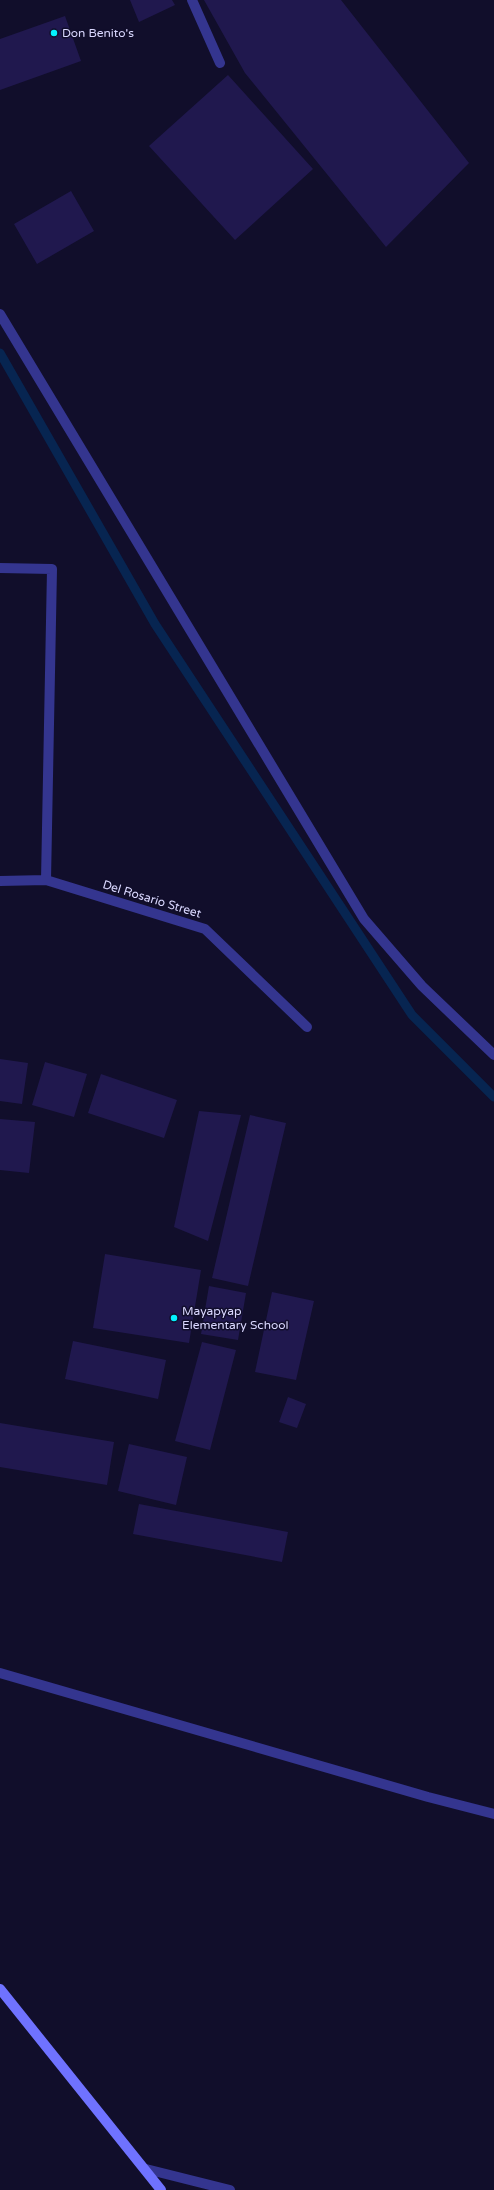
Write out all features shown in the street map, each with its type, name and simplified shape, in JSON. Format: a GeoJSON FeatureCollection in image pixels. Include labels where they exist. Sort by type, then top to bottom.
{"type":"FeatureCollection","features":[{"type":"Feature","properties":{"kind":"main road"},"geometry":{"type":"LineString","coordinates":[[0,1989],[161,2190]]}},
{"type":"Feature","properties":{"kind":"street"},"geometry":{"type":"LineString","coordinates":[[192,0],[220,63]]}},
{"type":"Feature","properties":{"kind":"street"},"geometry":{"type":"LineString","coordinates":[[0,314],[364,919],[422,986],[494,1055]]}},
{"type":"Feature","properties":{"kind":"street"},"geometry":{"type":"LineString","coordinates":[[0,568],[52,569],[46,880]]}},
{"type":"Feature","properties":{"kind":"street","name":"Del Rosario Street"},"geometry":{"type":"LineString","coordinates":[[0,881],[46,880],[205,929],[307,1027]]}},
{"type":"Feature","properties":{"kind":"street"},"geometry":{"type":"LineString","coordinates":[[0,1673],[428,1797],[494,1814]]}},
{"type":"Feature","properties":{"kind":"street"},"geometry":{"type":"LineString","coordinates":[[146,2170],[230,2190]]}},
{"type":"Feature","properties":{"kind":"building"},"geometry":{"type":"Polygon","coordinates":[[[130,0],[172,0],[175,5],[139,22],[130,0]]]}},
{"type":"Feature","properties":{"kind":"building"},"geometry":{"type":"Polygon","coordinates":[[[204,0],[341,0],[469,163],[386,247],[245,73],[204,0]]]}},
{"type":"Feature","properties":{"kind":"building"},"geometry":{"type":"Polygon","coordinates":[[[65,16],[81,61],[0,90],[0,39],[65,16]]]}},
{"type":"Feature","properties":{"kind":"building"},"geometry":{"type":"Polygon","coordinates":[[[228,75],[313,169],[235,240],[149,146],[228,75]]]}},
{"type":"Feature","properties":{"kind":"building"},"geometry":{"type":"Polygon","coordinates":[[[71,191],[94,231],[37,264],[14,224],[71,191]]]}},
{"type":"Feature","properties":{"kind":"building"},"geometry":{"type":"Polygon","coordinates":[[[0,1059],[28,1063],[22,1104],[0,1101],[0,1059]]]}},
{"type":"Feature","properties":{"kind":"building"},"geometry":{"type":"Polygon","coordinates":[[[45,1062],[87,1074],[74,1117],[32,1105],[45,1062]]]}},
{"type":"Feature","properties":{"kind":"building"},"geometry":{"type":"Polygon","coordinates":[[[101,1074],[177,1100],[164,1138],[88,1113],[101,1074]]]}},
{"type":"Feature","properties":{"kind":"building"},"geometry":{"type":"Polygon","coordinates":[[[199,1111],[241,1115],[208,1241],[174,1227],[199,1111]]]}},
{"type":"Feature","properties":{"kind":"building"},"geometry":{"type":"Polygon","coordinates":[[[250,1115],[286,1123],[248,1286],[212,1278],[250,1115]]]}},
{"type":"Feature","properties":{"kind":"building"},"geometry":{"type":"Polygon","coordinates":[[[0,1119],[35,1122],[29,1173],[0,1170],[0,1119]]]}},
{"type":"Feature","properties":{"kind":"building"},"geometry":{"type":"Polygon","coordinates":[[[105,1254],[201,1270],[189,1343],[93,1328],[105,1254]]]}},
{"type":"Feature","properties":{"kind":"building"},"geometry":{"type":"Polygon","coordinates":[[[209,1286],[246,1293],[238,1340],[201,1334],[209,1286]]]}},
{"type":"Feature","properties":{"kind":"building"},"geometry":{"type":"Polygon","coordinates":[[[272,1292],[314,1301],[296,1380],[255,1372],[272,1292]]]}},
{"type":"Feature","properties":{"kind":"building"},"geometry":{"type":"Polygon","coordinates":[[[73,1341],[166,1360],[158,1399],[65,1379],[73,1341]]]}},
{"type":"Feature","properties":{"kind":"building"},"geometry":{"type":"Polygon","coordinates":[[[202,1342],[236,1350],[210,1450],[175,1441],[202,1342]]]}},
{"type":"Feature","properties":{"kind":"building"},"geometry":{"type":"Polygon","coordinates":[[[288,1397],[306,1404],[297,1428],[279,1422],[288,1397]]]}},
{"type":"Feature","properties":{"kind":"building"},"geometry":{"type":"Polygon","coordinates":[[[0,1423],[114,1442],[107,1485],[0,1467],[0,1423]]]}},
{"type":"Feature","properties":{"kind":"building"},"geometry":{"type":"Polygon","coordinates":[[[129,1444],[187,1457],[176,1505],[118,1491],[129,1444]]]}},
{"type":"Feature","properties":{"kind":"building"},"geometry":{"type":"Polygon","coordinates":[[[139,1504],[288,1532],[282,1562],[133,1534],[139,1504]]]}},
{"type":"Feature","properties":{"kind":"waterway"},"geometry":{"type":"LineString","coordinates":[[0,353],[155,624],[412,1015],[494,1097]]}},
{"type":"Feature","properties":{"kind":"place","name":"Don Benito's"},"geometry":{"type":"Point","coordinates":[54,33]}},
{"type":"Feature","properties":{"kind":"place","name":"Mayapyap Elementary School"},"geometry":{"type":"Point","coordinates":[174,1318]}}]}
